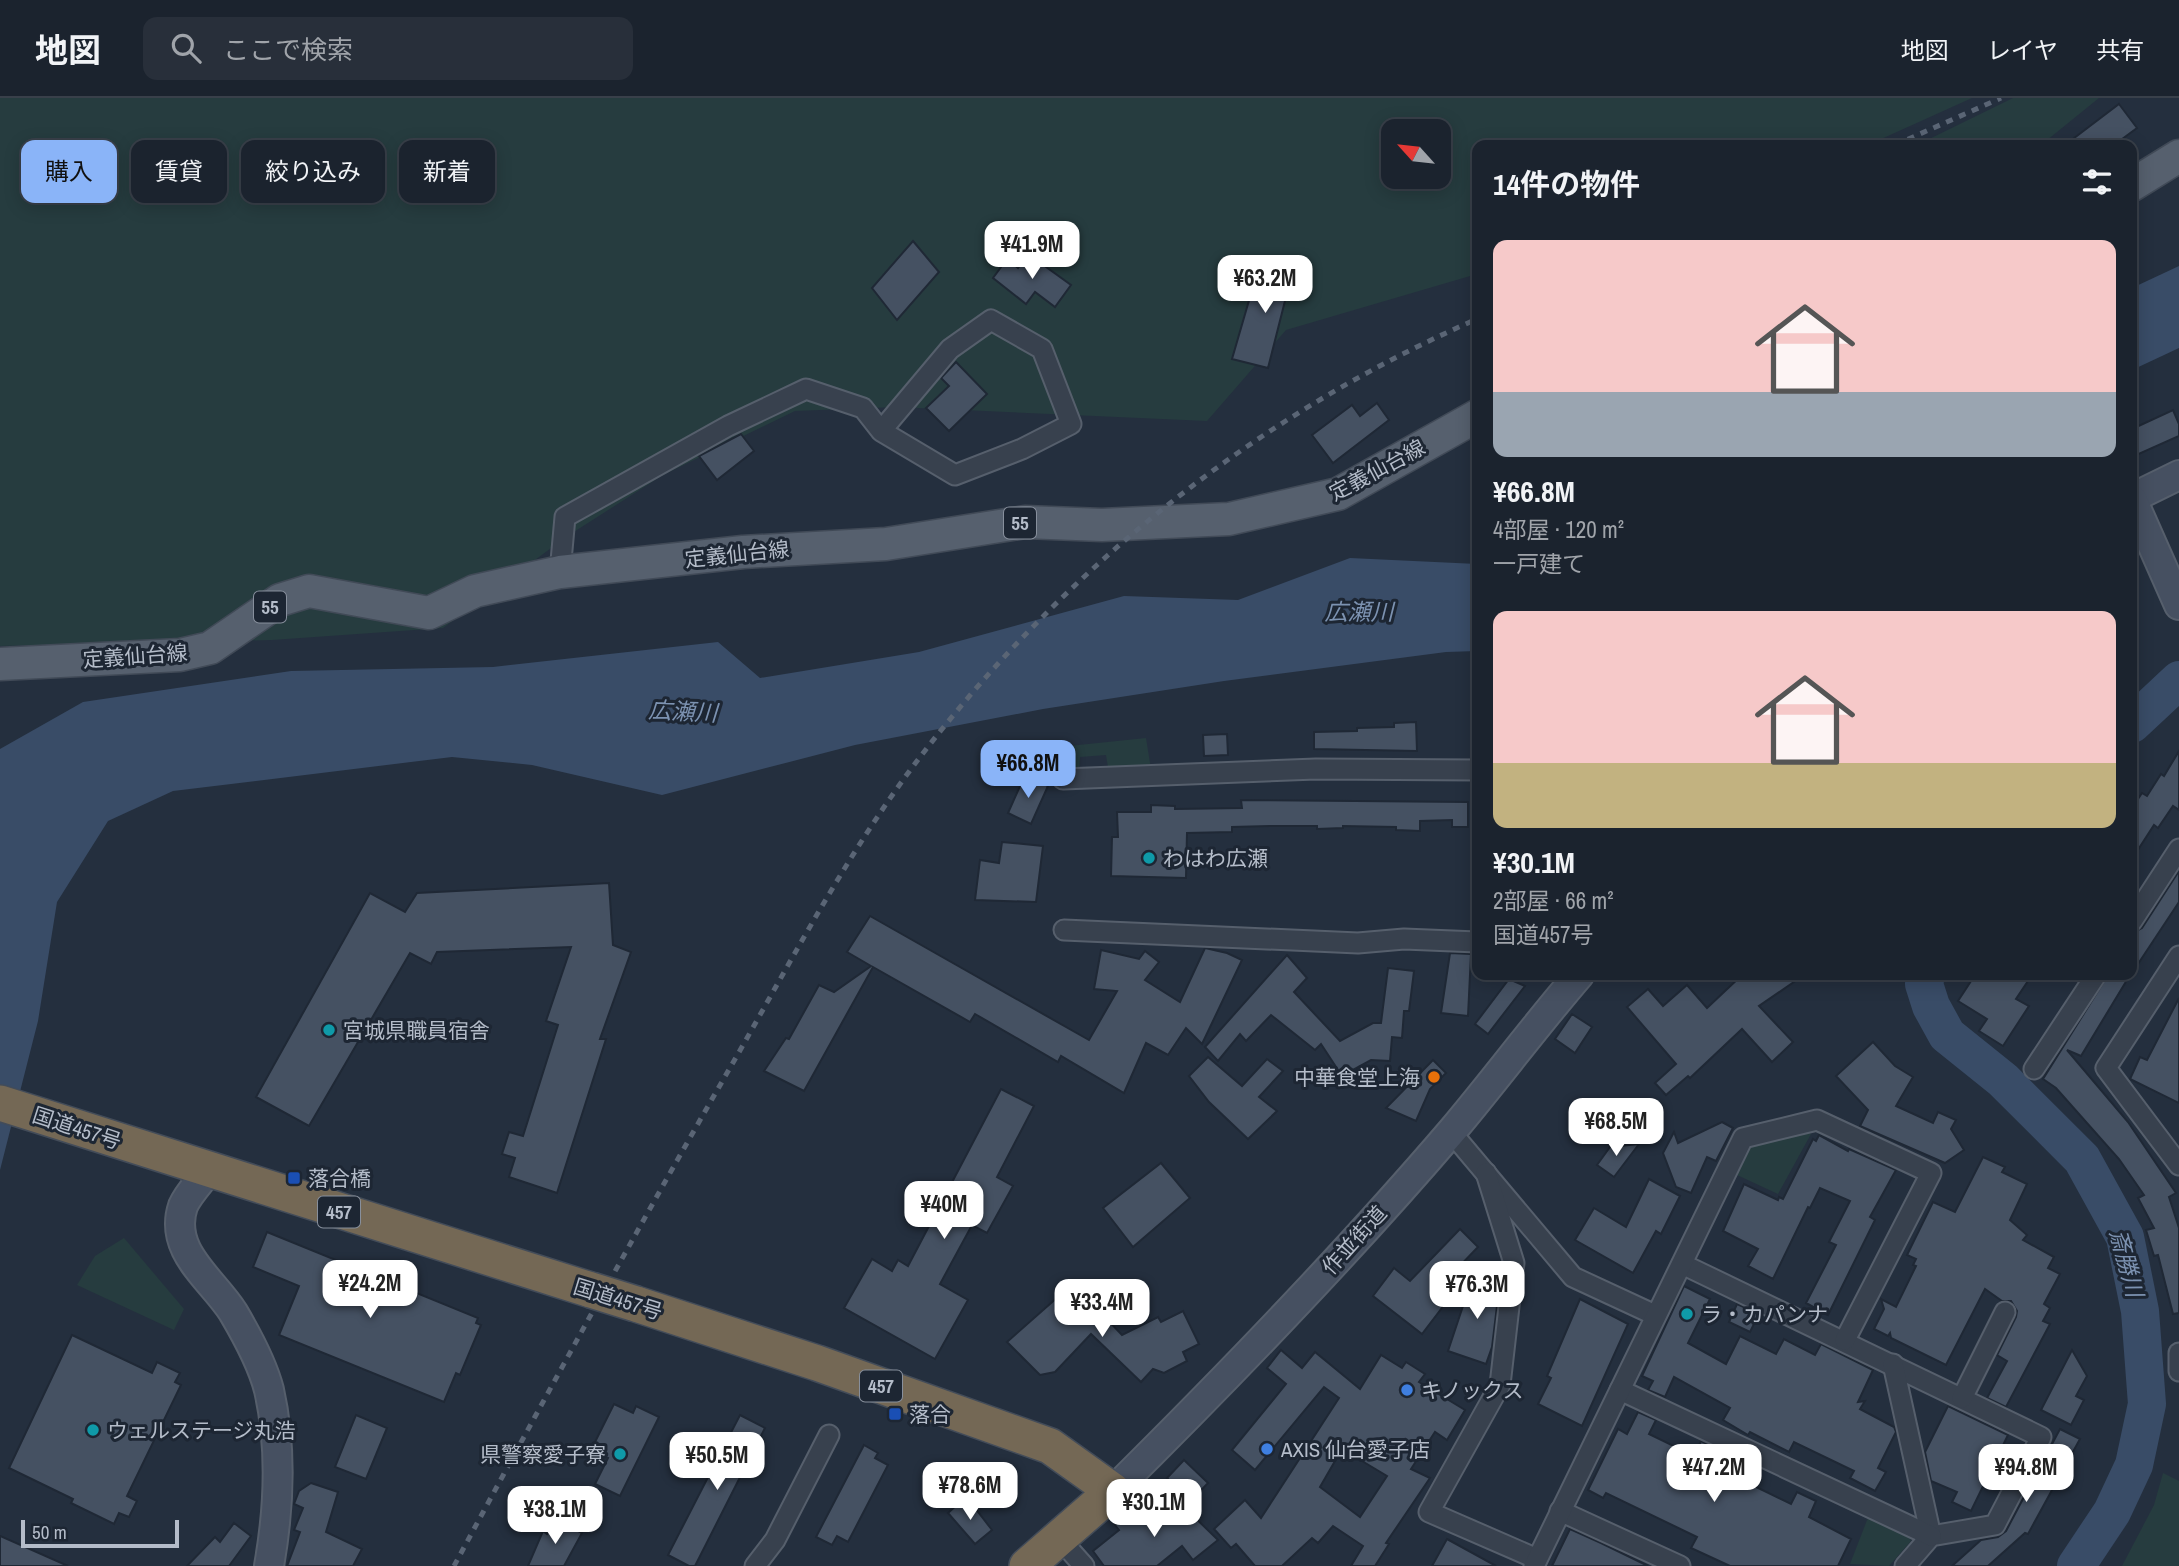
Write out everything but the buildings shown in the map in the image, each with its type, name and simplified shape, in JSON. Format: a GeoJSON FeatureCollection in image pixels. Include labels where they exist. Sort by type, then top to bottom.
{"type":"FeatureCollection","features":[{"type":"Feature","properties":{"kind":"highway","name":"国道457号"},"geometry":{"type":"LineString","coordinates":[[0,1103],[817,1363],[1050,1446],[1113,1491]]}},
{"type":"Feature","properties":{"kind":"highway"},"geometry":{"type":"LineString","coordinates":[[1027,1566],[1113,1491]]}},
{"type":"Feature","properties":{"kind":"main road"},"geometry":{"type":"LineString","coordinates":[[2137,182],[2179,156]]}},
{"type":"Feature","properties":{"kind":"main road","name":"定義仙台線"},"geometry":{"type":"LineString","coordinates":[[0,664],[180,655],[210,649],[280,600],[309,591],[429,613],[475,591],[560,572],[743,552],[886,544],[1025,522],[1102,524],[1229,519],[1338,494],[1472,419]]}},
{"type":"Feature","properties":{"kind":"street"},"geometry":{"type":"LineString","coordinates":[[2137,198],[2179,171]]}},
{"type":"Feature","properties":{"kind":"street"},"geometry":{"type":"LineString","coordinates":[[560,572],[565,517],[728,426],[806,389],[863,408],[881,431],[955,475],[1022,449],[1071,424],[1042,349],[991,320],[950,349],[881,431]]}},
{"type":"Feature","properties":{"kind":"street"},"geometry":{"type":"LineString","coordinates":[[2137,496],[2179,475]]}},
{"type":"Feature","properties":{"kind":"street"},"geometry":{"type":"LineString","coordinates":[[2137,510],[2179,605]]}},
{"type":"Feature","properties":{"kind":"street"},"geometry":{"type":"LineString","coordinates":[[1063,779],[1316,769],[1472,770]]}},
{"type":"Feature","properties":{"kind":"street"},"geometry":{"type":"LineString","coordinates":[[2137,913],[2179,849]]}},
{"type":"Feature","properties":{"kind":"street"},"geometry":{"type":"LineString","coordinates":[[1064,930],[1358,943],[1404,939],[1472,942]]}},
{"type":"Feature","properties":{"kind":"street"},"geometry":{"type":"LineString","coordinates":[[2179,956],[2106,1068],[2179,1165]]}},
{"type":"Feature","properties":{"kind":"street","name":"作並街道"},"geometry":{"type":"LineString","coordinates":[[1113,1491],[1277,1323],[1451,1132],[1566,980]]}},
{"type":"Feature","properties":{"kind":"street"},"geometry":{"type":"LineString","coordinates":[[2034,1069],[2093,980]]}},
{"type":"Feature","properties":{"kind":"street"},"geometry":{"type":"LineString","coordinates":[[1486,1173],[1514,1263],[1500,1385],[1429,1512],[1536,1562],[1743,1138],[1818,1120],[1931,1173],[1845,1340]]}},
{"type":"Feature","properties":{"kind":"street"},"geometry":{"type":"LineString","coordinates":[[1451,1132],[1573,1277],[1655,1315]]}},
{"type":"Feature","properties":{"kind":"street"},"geometry":{"type":"LineString","coordinates":[[208,1171],[184,1204],[180,1225],[185,1249],[232,1312],[251,1351],[268,1389],[281,1438],[278,1513],[269,1566]]}},
{"type":"Feature","properties":{"kind":"street"},"geometry":{"type":"LineString","coordinates":[[1620,1390],[1931,1536],[1995,1525],[2040,1437],[1845,1340],[1682,1264]]}},
{"type":"Feature","properties":{"kind":"street"},"geometry":{"type":"LineString","coordinates":[[1962,1398],[2005,1311]]}},
{"type":"Feature","properties":{"kind":"street"},"geometry":{"type":"LineString","coordinates":[[2179,1353],[2179,1371]]}},
{"type":"Feature","properties":{"kind":"street"},"geometry":{"type":"LineString","coordinates":[[1893,1364],[1931,1536]]}},
{"type":"Feature","properties":{"kind":"street"},"geometry":{"type":"LineString","coordinates":[[755,1566],[775,1540],[829,1435]]}},
{"type":"Feature","properties":{"kind":"street"},"geometry":{"type":"LineString","coordinates":[[1560,1511],[1680,1566]]}},
{"type":"Feature","properties":{"kind":"street"},"geometry":{"type":"LineString","coordinates":[[1905,1566],[1931,1536]]}},
{"type":"Feature","properties":{"kind":"street"},"geometry":{"type":"LineString","coordinates":[[1059,1538],[1084,1566]]}},
{"type":"Feature","properties":{"kind":"green space"},"geometry":{"type":"Polygon","coordinates":[[[0,98],[1972,98],[1879,140],[1472,140],[1472,275],[1286,330],[1207,421],[896,407],[795,411],[663,475],[566,537],[443,628],[272,640],[0,646],[0,98]]]}},
{"type":"Feature","properties":{"kind":"green space"},"geometry":{"type":"Polygon","coordinates":[[[2013,98],[2099,98],[2047,140],[1927,140],[2013,98]]]}},
{"type":"Feature","properties":{"kind":"green space"},"geometry":{"type":"Polygon","coordinates":[[[1146,738],[1151,769],[1108,767],[1106,755],[1080,757],[1079,772],[1069,772],[1069,746],[1146,738]]]}},
{"type":"Feature","properties":{"kind":"green space"},"geometry":{"type":"Polygon","coordinates":[[[1803,1131],[1811,1134],[1778,1194],[1737,1175],[1753,1140],[1803,1131]]]}},
{"type":"Feature","properties":{"kind":"green space"},"geometry":{"type":"Polygon","coordinates":[[[124,1238],[184,1309],[174,1330],[77,1285],[95,1256],[124,1238]]]}},
{"type":"Feature","properties":{"kind":"green space"},"geometry":{"type":"Polygon","coordinates":[[[2163,1473],[2179,1481],[2179,1566],[2122,1566],[2154,1505],[2163,1473]]]}},
{"type":"Feature","properties":{"kind":"green space"},"geometry":{"type":"Polygon","coordinates":[[[1869,1515],[1904,1529],[1911,1541],[1889,1566],[1850,1564],[1869,1515]]]}},
{"type":"Feature","properties":{"kind":"water"},"geometry":{"type":"Polygon","coordinates":[[[2179,266],[2179,348],[2137,368],[2137,286],[2179,266]]]}},
{"type":"Feature","properties":{"kind":"water","name":"広瀬川"},"geometry":{"type":"Polygon","coordinates":[[[1350,558],[1472,564],[1472,651],[1446,652],[1224,681],[1043,709],[855,745],[662,795],[532,765],[452,757],[173,791],[108,821],[57,902],[38,1021],[0,1170],[0,749],[83,702],[291,671],[493,667],[718,642],[760,678],[919,652],[1124,596],[1238,600],[1350,558]]]}},
{"type":"Feature","properties":{"kind":"waterway","name":"斎勝川"},"geometry":{"type":"LineString","coordinates":[[2137,719],[2179,680]]}},
{"type":"Feature","properties":{"kind":"waterway","name":"斎勝川"},"geometry":{"type":"LineString","coordinates":[[1925,980],[1931,1006],[1947,1035],[2003,1080],[2082,1159],[2125,1237],[2140,1311],[2147,1404],[2134,1465],[2112,1512],[2076,1566]]}},
{"type":"Feature","properties":{"kind":"railway"},"geometry":{"type":"LineString","coordinates":[[1906,140],[2001,98]]}},
{"type":"Feature","properties":{"kind":"railway"},"geometry":{"type":"LineString","coordinates":[[454,1566],[621,1261],[820,910],[871,827],[927,748],[983,680],[1044,616],[1108,555],[1175,499],[1246,447],[1320,400],[1397,357],[1472,321]]}},
{"type":"Feature","properties":{"kind":"place","name":"わはわ広瀬"},"geometry":{"type":"Point","coordinates":[1149,858]}},
{"type":"Feature","properties":{"kind":"place","name":"宮城県職員宿舎"},"geometry":{"type":"Point","coordinates":[329,1030]}},
{"type":"Feature","properties":{"kind":"place","name":"中華食堂上海"},"geometry":{"type":"Point","coordinates":[1434,1077]}},
{"type":"Feature","properties":{"kind":"place","name":"落合橋"},"geometry":{"type":"Point","coordinates":[294,1178]}},
{"type":"Feature","properties":{"kind":"place","name":"ラ・カパンナ"},"geometry":{"type":"Point","coordinates":[1687,1314]}},
{"type":"Feature","properties":{"kind":"place","name":"キノックス"},"geometry":{"type":"Point","coordinates":[1407,1390]}},
{"type":"Feature","properties":{"kind":"place","name":"落合"},"geometry":{"type":"Point","coordinates":[895,1414]}},
{"type":"Feature","properties":{"kind":"place","name":"ウェルステージ丸浩"},"geometry":{"type":"Point","coordinates":[93,1430]}},
{"type":"Feature","properties":{"kind":"place","name":"AXIS 仙台愛子店"},"geometry":{"type":"Point","coordinates":[1267,1449]}},
{"type":"Feature","properties":{"kind":"place","name":"県警察愛子寮"},"geometry":{"type":"Point","coordinates":[620,1454]}}]}
